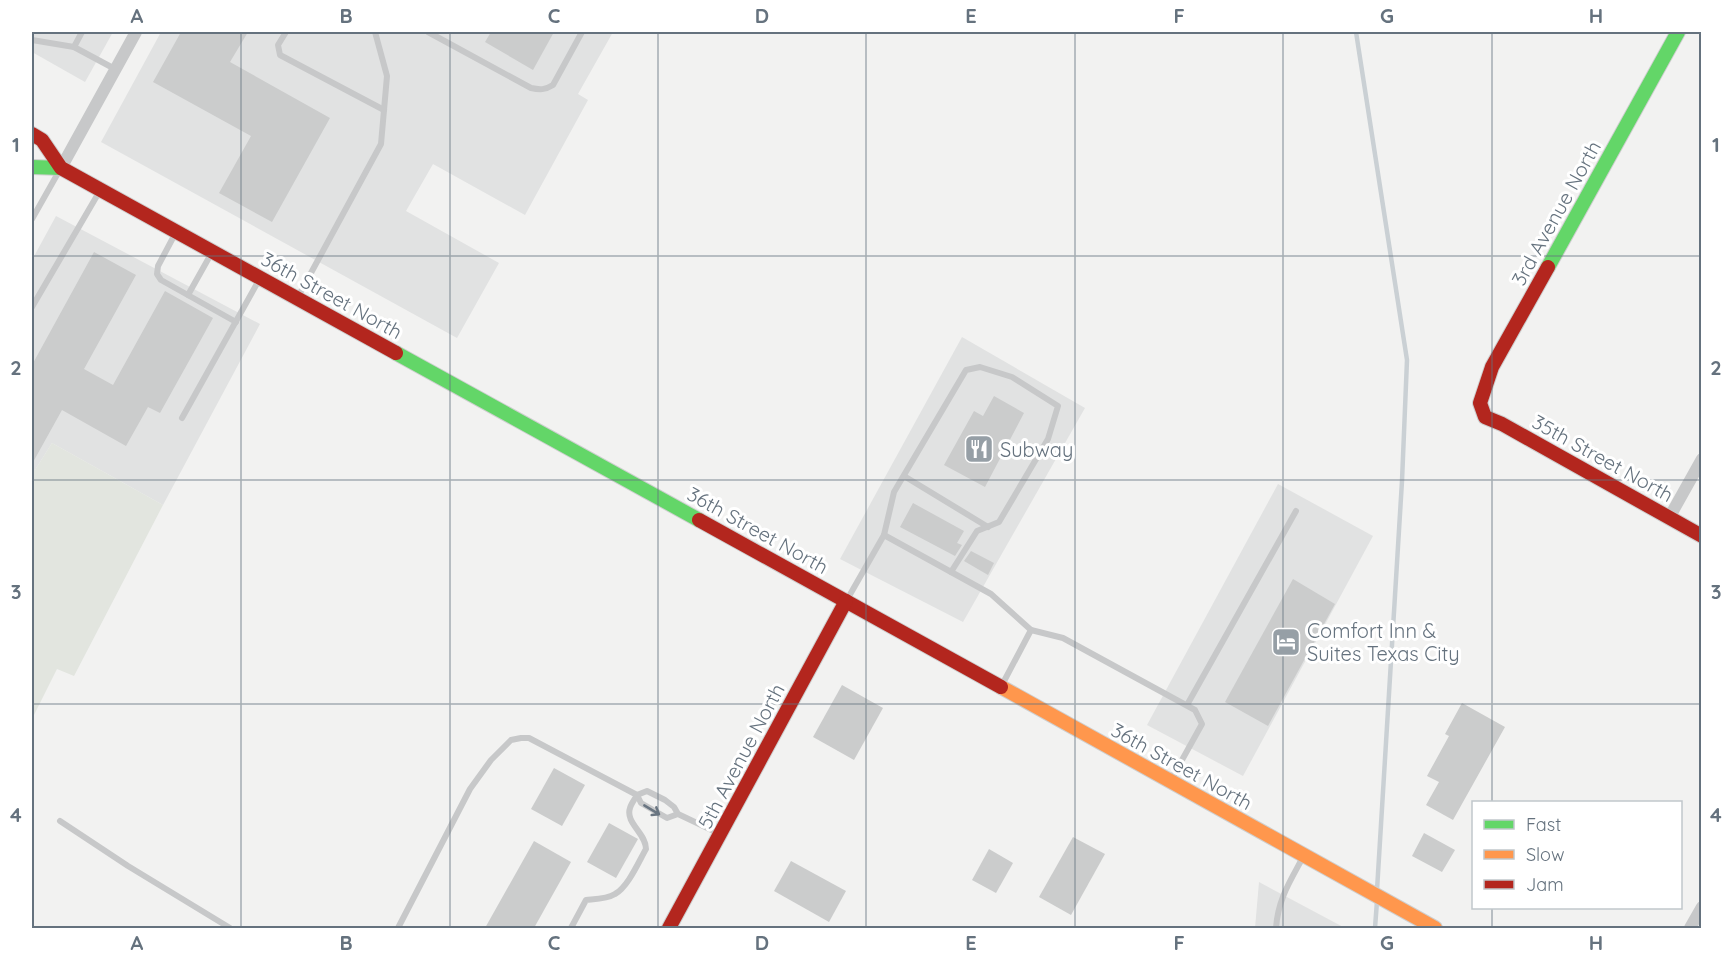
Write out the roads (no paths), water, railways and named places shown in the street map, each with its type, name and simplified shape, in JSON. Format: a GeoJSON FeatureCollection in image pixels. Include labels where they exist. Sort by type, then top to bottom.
{"type":"FeatureCollection","features":[{"type":"Feature","properties":{"kind":"main road","name":"3rd Avenue North"},"geometry":{"type":"LineString","coordinates":[[1485,417],[1480,403],[1492,367],[1678,32]]}},
{"type":"Feature","properties":{"kind":"main road"},"geometry":{"type":"LineString","coordinates":[[32,134],[42,140],[61,168]]}},
{"type":"Feature","properties":{"kind":"main road"},"geometry":{"type":"LineString","coordinates":[[32,167],[61,168]]}},
{"type":"Feature","properties":{"kind":"main road","name":"36th Street North"},"geometry":{"type":"LineString","coordinates":[[61,168],[1435,928]]}},
{"type":"Feature","properties":{"kind":"main road","name":"35th Street North"},"geometry":{"type":"LineString","coordinates":[[1485,417],[1701,536]]}},
{"type":"Feature","properties":{"kind":"main road","name":"5th Avenue North"},"geometry":{"type":"LineString","coordinates":[[669,928],[846,601]]}},
{"type":"Feature","properties":{"kind":"street"},"geometry":{"type":"LineString","coordinates":[[61,168],[136,32]]}},
{"type":"Feature","properties":{"kind":"street"},"geometry":{"type":"LineString","coordinates":[[1669,518],[1701,459]]}},
{"type":"Feature","properties":{"kind":"street"},"geometry":{"type":"LineString","coordinates":[[1690,928],[1701,907]]}},
{"type":"Feature","properties":{"kind":"lane"},"geometry":{"type":"LineString","coordinates":[[74,47],[82,32]]}},
{"type":"Feature","properties":{"kind":"lane"},"geometry":{"type":"LineString","coordinates":[[286,32],[278,45],[280,55],[384,110]]}},
{"type":"Feature","properties":{"kind":"lane"},"geometry":{"type":"LineString","coordinates":[[297,298],[381,144],[387,76],[375,32]]}},
{"type":"Feature","properties":{"kind":"lane"},"geometry":{"type":"LineString","coordinates":[[428,32],[531,88],[539,90],[553,85],[582,32]]}},
{"type":"Feature","properties":{"kind":"lane"},"geometry":{"type":"LineString","coordinates":[[32,40],[74,47],[115,69]]}},
{"type":"Feature","properties":{"kind":"lane"},"geometry":{"type":"LineString","coordinates":[[32,219],[61,168]]}},
{"type":"Feature","properties":{"kind":"lane"},"geometry":{"type":"LineString","coordinates":[[32,307],[100,190]]}},
{"type":"Feature","properties":{"kind":"lane"},"geometry":{"type":"LineString","coordinates":[[177,232],[156,274],[161,280],[236,322]]}},
{"type":"Feature","properties":{"kind":"lane"},"geometry":{"type":"LineString","coordinates":[[188,295],[212,252]]}},
{"type":"Feature","properties":{"kind":"lane"},"geometry":{"type":"LineString","coordinates":[[182,418],[261,278]]}},
{"type":"Feature","properties":{"kind":"lane"},"geometry":{"type":"LineString","coordinates":[[846,601],[884,535],[894,492],[966,370],[980,367],[1012,377],[1058,406],[1048,439],[999,522],[977,531],[951,572]]}},
{"type":"Feature","properties":{"kind":"lane"},"geometry":{"type":"LineString","coordinates":[[904,476],[988,527]]}},
{"type":"Feature","properties":{"kind":"lane"},"geometry":{"type":"LineString","coordinates":[[1187,705],[1296,511]]}},
{"type":"Feature","properties":{"kind":"lane"},"geometry":{"type":"LineString","coordinates":[[884,535],[991,594],[1031,630],[1062,638],[1195,710],[1202,724],[1170,782]]}},
{"type":"Feature","properties":{"kind":"lane"},"geometry":{"type":"LineString","coordinates":[[1000,687],[1031,630]]}},
{"type":"Feature","properties":{"kind":"lane"},"geometry":{"type":"LineString","coordinates":[[398,928],[470,789],[491,760],[512,740],[529,738],[638,795],[641,803],[656,813],[667,818],[678,814]]}},
{"type":"Feature","properties":{"kind":"lane"},"geometry":{"type":"LineString","coordinates":[[571,928],[586,900],[617,893],[625,885],[646,849],[646,842],[630,820],[629,809],[638,795],[648,791],[665,800],[674,807],[678,814],[721,834]]}},
{"type":"Feature","properties":{"kind":"lane"},"geometry":{"type":"LineString","coordinates":[[60,821],[128,866],[230,928]]}},
{"type":"Feature","properties":{"kind":"lane"},"geometry":{"type":"LineString","coordinates":[[1276,928],[1283,893],[1304,855]]}},
{"type":"Feature","properties":{"kind":"waterway"},"geometry":{"type":"LineString","coordinates":[[1356,32],[1407,360],[1402,481],[1377,890]]}},
{"type":"Feature","properties":{"kind":"waterway"},"geometry":{"type":"LineString","coordinates":[[1375,928],[1377,901]]}},
{"type":"Feature","properties":{"kind":"place","name":"Subway"},"geometry":{"type":"Point","coordinates":[979,449]}},
{"type":"Feature","properties":{"kind":"place","name":"Comfort Inn & Suites Texas City"},"geometry":{"type":"Point","coordinates":[1286,642]}}]}
